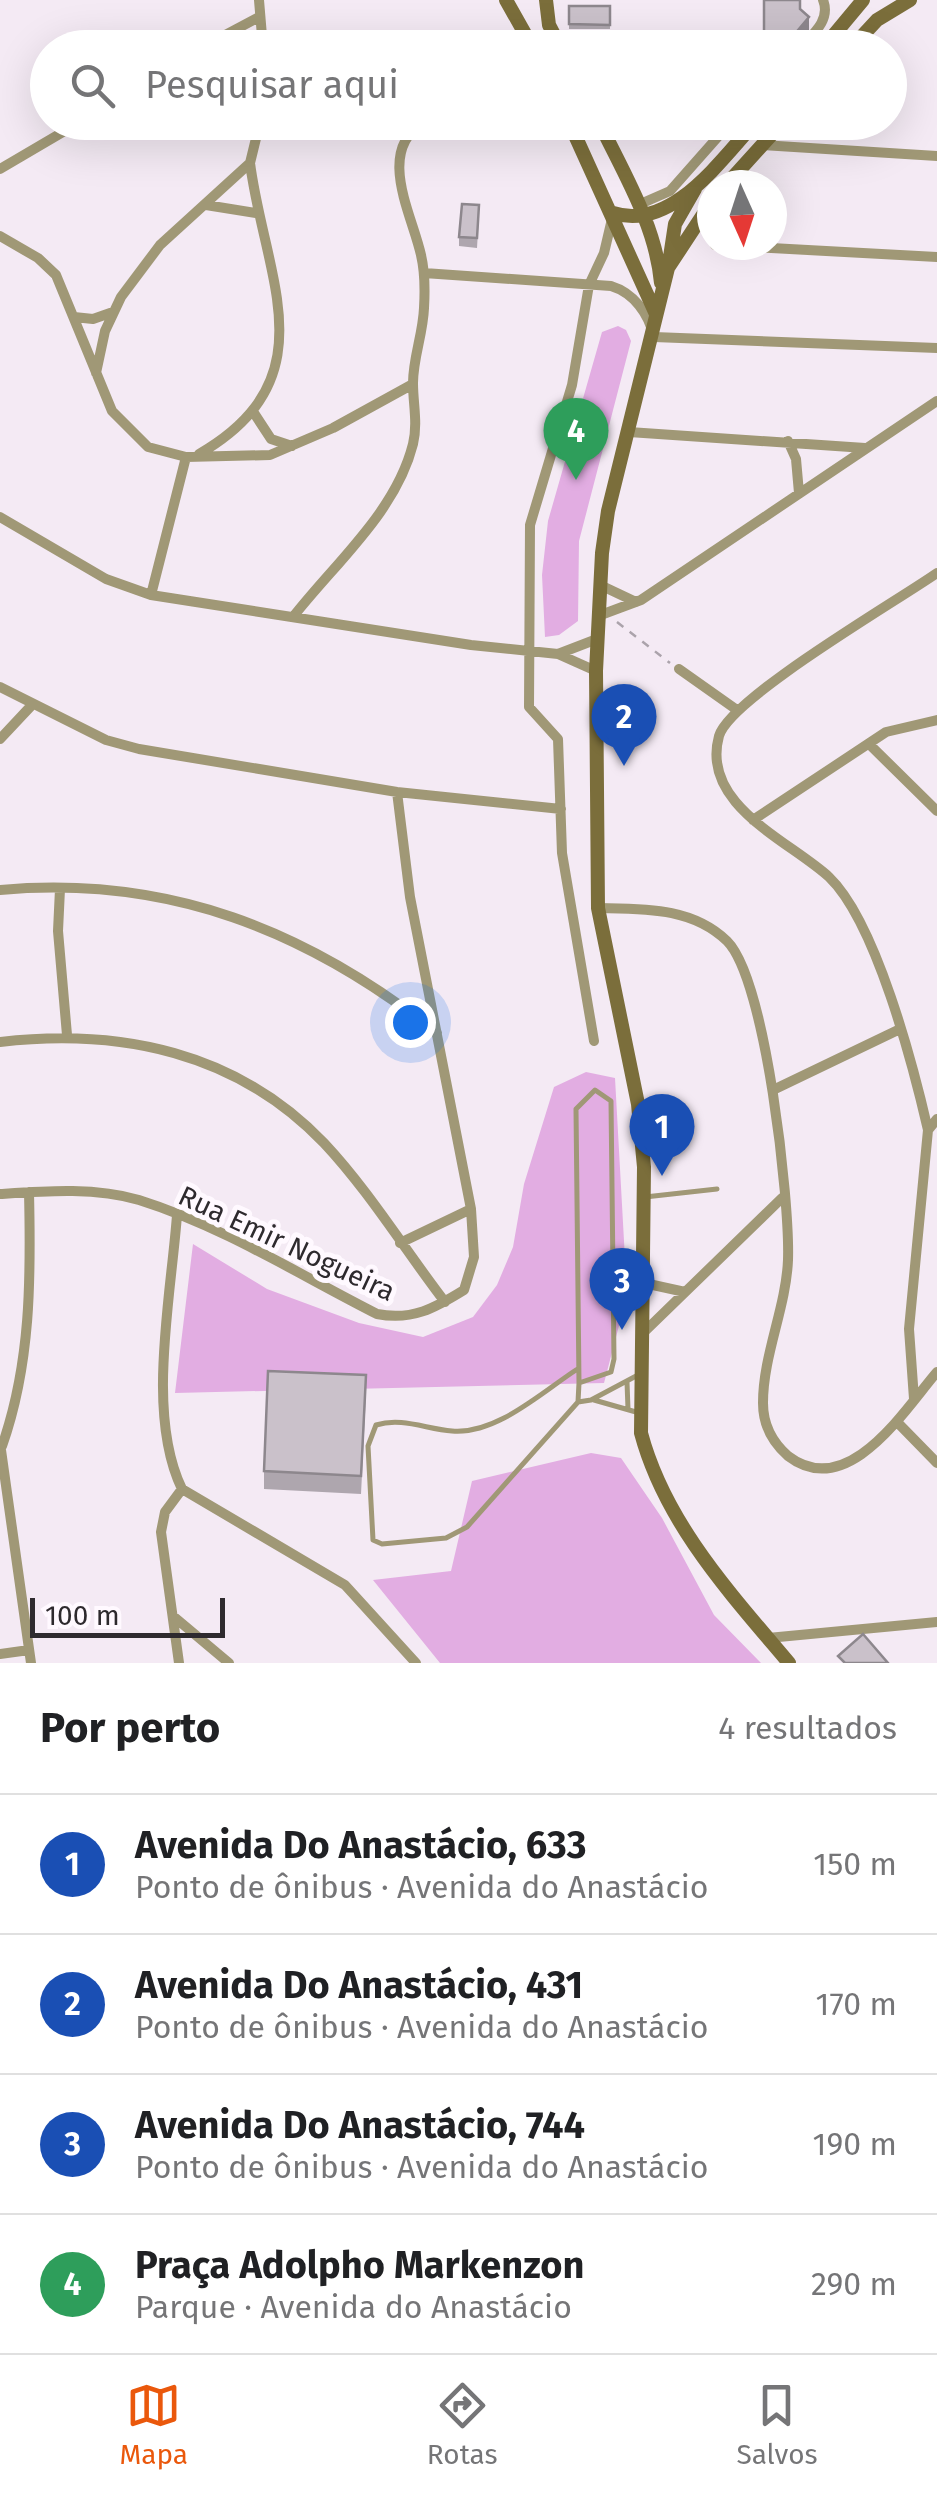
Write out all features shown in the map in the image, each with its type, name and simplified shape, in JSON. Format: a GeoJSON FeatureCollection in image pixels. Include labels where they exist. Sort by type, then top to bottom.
{"type":"FeatureCollection","features":[{"type":"Feature","properties":{"kind":"main road"},"geometry":{"type":"LineString","coordinates":[[506,0],[523,30]]}},
{"type":"Feature","properties":{"kind":"main road"},"geometry":{"type":"LineString","coordinates":[[546,0],[552,30]]}},
{"type":"Feature","properties":{"kind":"main road"},"geometry":{"type":"LineString","coordinates":[[838,30],[863,0]]}},
{"type":"Feature","properties":{"kind":"main road"},"geometry":{"type":"LineString","coordinates":[[868,30],[910,0]]}},
{"type":"Feature","properties":{"kind":"main road"},"geometry":{"type":"LineString","coordinates":[[578,140],[658,319]]}},
{"type":"Feature","properties":{"kind":"main road"},"geometry":{"type":"LineString","coordinates":[[608,140],[642,211],[659,260],[662,294]]}},
{"type":"Feature","properties":{"kind":"main road"},"geometry":{"type":"LineString","coordinates":[[710,170],[739,140]]}},
{"type":"Feature","properties":{"kind":"main road"},"geometry":{"type":"LineString","coordinates":[[740,170],[767,140]]}},
{"type":"Feature","properties":{"kind":"main road"},"geometry":{"type":"LineString","coordinates":[[613,213],[665,208],[697,184]]}},
{"type":"Feature","properties":{"kind":"main road"},"geometry":{"type":"LineString","coordinates":[[697,186],[675,224],[654,337],[604,530],[600,585],[604,615],[597,639],[596,671],[598,908],[638,1104],[646,1197],[634,1412],[650,1468],[683,1529],[789,1663]]}},
{"type":"Feature","properties":{"kind":"main road"},"geometry":{"type":"LineString","coordinates":[[668,268],[697,220]]}},
{"type":"Feature","properties":{"kind":"street"},"geometry":{"type":"LineString","coordinates":[[259,0],[261,30]]}},
{"type":"Feature","properties":{"kind":"street"},"geometry":{"type":"LineString","coordinates":[[815,30],[826,12],[823,0]]}},
{"type":"Feature","properties":{"kind":"street"},"geometry":{"type":"LineString","coordinates":[[235,30],[259,17]]}},
{"type":"Feature","properties":{"kind":"street"},"geometry":{"type":"LineString","coordinates":[[0,170],[50,140]]}},
{"type":"Feature","properties":{"kind":"street"},"geometry":{"type":"LineString","coordinates":[[151,595],[192,456],[230,436],[254,413],[272,374],[279,328],[274,270],[256,213],[250,163],[256,140]]}},
{"type":"Feature","properties":{"kind":"street"},"geometry":{"type":"LineString","coordinates":[[293,617],[398,484],[414,441],[413,384],[422,333],[424,273],[400,178],[399,159],[405,140]]}},
{"type":"Feature","properties":{"kind":"street"},"geometry":{"type":"LineString","coordinates":[[642,211],[670,191],[715,140]]}},
{"type":"Feature","properties":{"kind":"street"},"geometry":{"type":"LineString","coordinates":[[762,145],[937,156]]}},
{"type":"Feature","properties":{"kind":"street"},"geometry":{"type":"LineString","coordinates":[[96,374],[112,312],[160,245],[250,163]]}},
{"type":"Feature","properties":{"kind":"street"},"geometry":{"type":"LineString","coordinates":[[206,205],[256,213]]}},
{"type":"Feature","properties":{"kind":"street"},"geometry":{"type":"LineString","coordinates":[[594,1041],[567,893],[558,739],[529,707],[527,652],[530,525],[572,385],[590,285],[604,254],[613,213]]}},
{"type":"Feature","properties":{"kind":"street"},"geometry":{"type":"LineString","coordinates":[[689,230],[697,234]]}},
{"type":"Feature","properties":{"kind":"street"},"geometry":{"type":"LineString","coordinates":[[0,252],[2,238],[49,266],[122,426],[148,447],[192,456],[270,455],[413,384]]}},
{"type":"Feature","properties":{"kind":"street"},"geometry":{"type":"LineString","coordinates":[[787,248],[937,257]]}},
{"type":"Feature","properties":{"kind":"street"},"geometry":{"type":"LineString","coordinates":[[424,273],[626,291],[647,317],[654,337],[937,348]]}},
{"type":"Feature","properties":{"kind":"street"},"geometry":{"type":"LineString","coordinates":[[74,317],[93,319],[112,312]]}},
{"type":"Feature","properties":{"kind":"street"},"geometry":{"type":"LineString","coordinates":[[604,615],[637,602],[937,400]]}},
{"type":"Feature","properties":{"kind":"street"},"geometry":{"type":"LineString","coordinates":[[254,413],[271,439],[294,446]]}},
{"type":"Feature","properties":{"kind":"street"},"geometry":{"type":"LineString","coordinates":[[629,432],[866,448]]}},
{"type":"Feature","properties":{"kind":"street"},"geometry":{"type":"LineString","coordinates":[[788,441],[796,459],[799,493]]}},
{"type":"Feature","properties":{"kind":"street"},"geometry":{"type":"LineString","coordinates":[[0,517],[106,579],[151,595],[558,654],[596,671]]}},
{"type":"Feature","properties":{"kind":"street"},"geometry":{"type":"LineString","coordinates":[[914,1399],[909,1328],[928,1130],[867,933],[853,905],[830,878],[753,820],[723,783],[719,737],[737,710],[937,574]]}},
{"type":"Feature","properties":{"kind":"street"},"geometry":{"type":"LineString","coordinates":[[600,585],[637,602]]}},
{"type":"Feature","properties":{"kind":"street"},"geometry":{"type":"LineString","coordinates":[[558,654],[597,639]]}},
{"type":"Feature","properties":{"kind":"street"},"geometry":{"type":"LineString","coordinates":[[679,669],[737,710]]}},
{"type":"Feature","properties":{"kind":"street"},"geometry":{"type":"LineString","coordinates":[[0,687],[31,706],[106,740],[139,750],[398,792],[560,809]]}},
{"type":"Feature","properties":{"kind":"street"},"geometry":{"type":"LineString","coordinates":[[0,739],[31,706]]}},
{"type":"Feature","properties":{"kind":"street"},"geometry":{"type":"LineString","coordinates":[[753,820],[869,744],[906,724],[937,720]]}},
{"type":"Feature","properties":{"kind":"street"},"geometry":{"type":"LineString","coordinates":[[869,744],[937,811]]}},
{"type":"Feature","properties":{"kind":"street"},"geometry":{"type":"LineString","coordinates":[[0,1042],[68,1035],[140,1042],[237,1078],[324,1143],[444,1302],[464,1290],[472,1274],[470,1208],[410,897],[398,792]]}},
{"type":"Feature","properties":{"kind":"street"},"geometry":{"type":"LineString","coordinates":[[0,890],[60,888],[160,896],[241,918],[342,968],[437,1033]]}},
{"type":"Feature","properties":{"kind":"street"},"geometry":{"type":"LineString","coordinates":[[60,888],[58,932],[68,1035]]}},
{"type":"Feature","properties":{"kind":"street"},"geometry":{"type":"LineString","coordinates":[[598,908],[666,910],[708,926],[730,944],[752,1000],[773,1090],[788,1262],[762,1401],[765,1425],[791,1458],[824,1467],[854,1458],[898,1422],[937,1372]]}},
{"type":"Feature","properties":{"kind":"street"},"geometry":{"type":"LineString","coordinates":[[773,1090],[898,1030]]}},
{"type":"Feature","properties":{"kind":"street"},"geometry":{"type":"LineString","coordinates":[[928,1130],[937,1120]]}},
{"type":"Feature","properties":{"kind":"street"},"geometry":{"type":"LineString","coordinates":[[0,1654],[30,1657],[1,1444],[19,1398],[23,1369],[30,1262],[28,1192]]}},
{"type":"Feature","properties":{"kind":"street","name":"Rua Emir Nogueira"},"geometry":{"type":"LineString","coordinates":[[0,1194],[89,1192],[136,1200],[178,1215],[377,1314],[416,1316],[444,1302]]}},
{"type":"Feature","properties":{"kind":"street"},"geometry":{"type":"LineString","coordinates":[[641,1335],[782,1198]]}},
{"type":"Feature","properties":{"kind":"street"},"geometry":{"type":"LineString","coordinates":[[400,1243],[470,1208]]}},
{"type":"Feature","properties":{"kind":"street"},"geometry":{"type":"LineString","coordinates":[[178,1215],[164,1421],[170,1466],[182,1489],[345,1585],[416,1663]]}},
{"type":"Feature","properties":{"kind":"street"},"geometry":{"type":"LineString","coordinates":[[644,1283],[686,1292]]}},
{"type":"Feature","properties":{"kind":"street"},"geometry":{"type":"LineString","coordinates":[[898,1422],[937,1463]]}},
{"type":"Feature","properties":{"kind":"street"},"geometry":{"type":"LineString","coordinates":[[179,1663],[161,1532],[165,1512],[182,1489]]}},
{"type":"Feature","properties":{"kind":"street"},"geometry":{"type":"LineString","coordinates":[[173,1616],[229,1663]]}},
{"type":"Feature","properties":{"kind":"street"},"geometry":{"type":"LineString","coordinates":[[768,1638],[937,1622]]}},
{"type":"Feature","properties":{"kind":"lane"},"geometry":{"type":"LineString","coordinates":[[576,1370],[492,1424],[456,1432],[392,1420],[376,1426],[368,1446],[373,1540],[382,1544],[446,1538],[467,1527],[578,1402],[576,1108],[595,1090],[611,1101],[614,1359],[611,1372],[580,1383]]}},
{"type":"Feature","properties":{"kind":"lane"},"geometry":{"type":"LineString","coordinates":[[646,1197],[717,1189]]}},
{"type":"Feature","properties":{"kind":"lane"},"geometry":{"type":"LineString","coordinates":[[578,1402],[591,1400],[634,1377]]}},
{"type":"Feature","properties":{"kind":"lane"},"geometry":{"type":"LineString","coordinates":[[591,1400],[634,1412]]}},
{"type":"Feature","properties":{"kind":"path"},"geometry":{"type":"LineString","coordinates":[[604,615],[679,669]]}},
{"type":"Feature","properties":{"kind":"shaded area"},"geometry":{"type":"Polygon","coordinates":[[[618,326],[626,330],[631,341],[579,541],[578,621],[559,635],[545,637],[542,575],[548,521],[602,332],[618,326]]]}},
{"type":"Feature","properties":{"kind":"shaded area"},"geometry":{"type":"Polygon","coordinates":[[[586,1072],[615,1078],[627,1295],[604,1383],[175,1393],[193,1244],[267,1289],[359,1323],[423,1337],[473,1317],[497,1285],[513,1247],[524,1184],[554,1087],[586,1072]]]}},
{"type":"Feature","properties":{"kind":"shaded area"},"geometry":{"type":"Polygon","coordinates":[[[591,1453],[621,1458],[662,1518],[714,1615],[761,1663],[440,1663],[373,1580],[451,1571],[472,1481],[591,1453]]]}},
{"type":"Feature","properties":{"kind":"building"},"geometry":{"type":"Polygon","coordinates":[[[764,0],[800,0],[800,9],[809,17],[798,30],[764,30],[764,0]]]}},
{"type":"Feature","properties":{"kind":"building"},"geometry":{"type":"Polygon","coordinates":[[[569,6],[610,6],[610,25],[569,24],[569,6]]]}},
{"type":"Feature","properties":{"kind":"building"},"geometry":{"type":"Polygon","coordinates":[[[462,204],[479,205],[477,238],[459,237],[462,204]]]}},
{"type":"Feature","properties":{"kind":"building"},"geometry":{"type":"Polygon","coordinates":[[[268,1371],[366,1375],[361,1476],[264,1471],[268,1371]]]}},
{"type":"Feature","properties":{"kind":"building"},"geometry":{"type":"Polygon","coordinates":[[[863,1634],[888,1663],[845,1663],[838,1656],[863,1634]]]}},
{"type":"Feature","properties":{"kind":"place","name":"Praça Adolpho Markenzon"},"geometry":{"type":"Point","coordinates":[576,480]}},
{"type":"Feature","properties":{"kind":"place","name":"Avenida Do Anastácio, 431"},"geometry":{"type":"Point","coordinates":[624,766]}},
{"type":"Feature","properties":{"kind":"place","name":"Avenida Do Anastácio, 633"},"geometry":{"type":"Point","coordinates":[662,1176]}},
{"type":"Feature","properties":{"kind":"place","name":"Avenida Do Anastácio, 744"},"geometry":{"type":"Point","coordinates":[622,1330]}}]}
